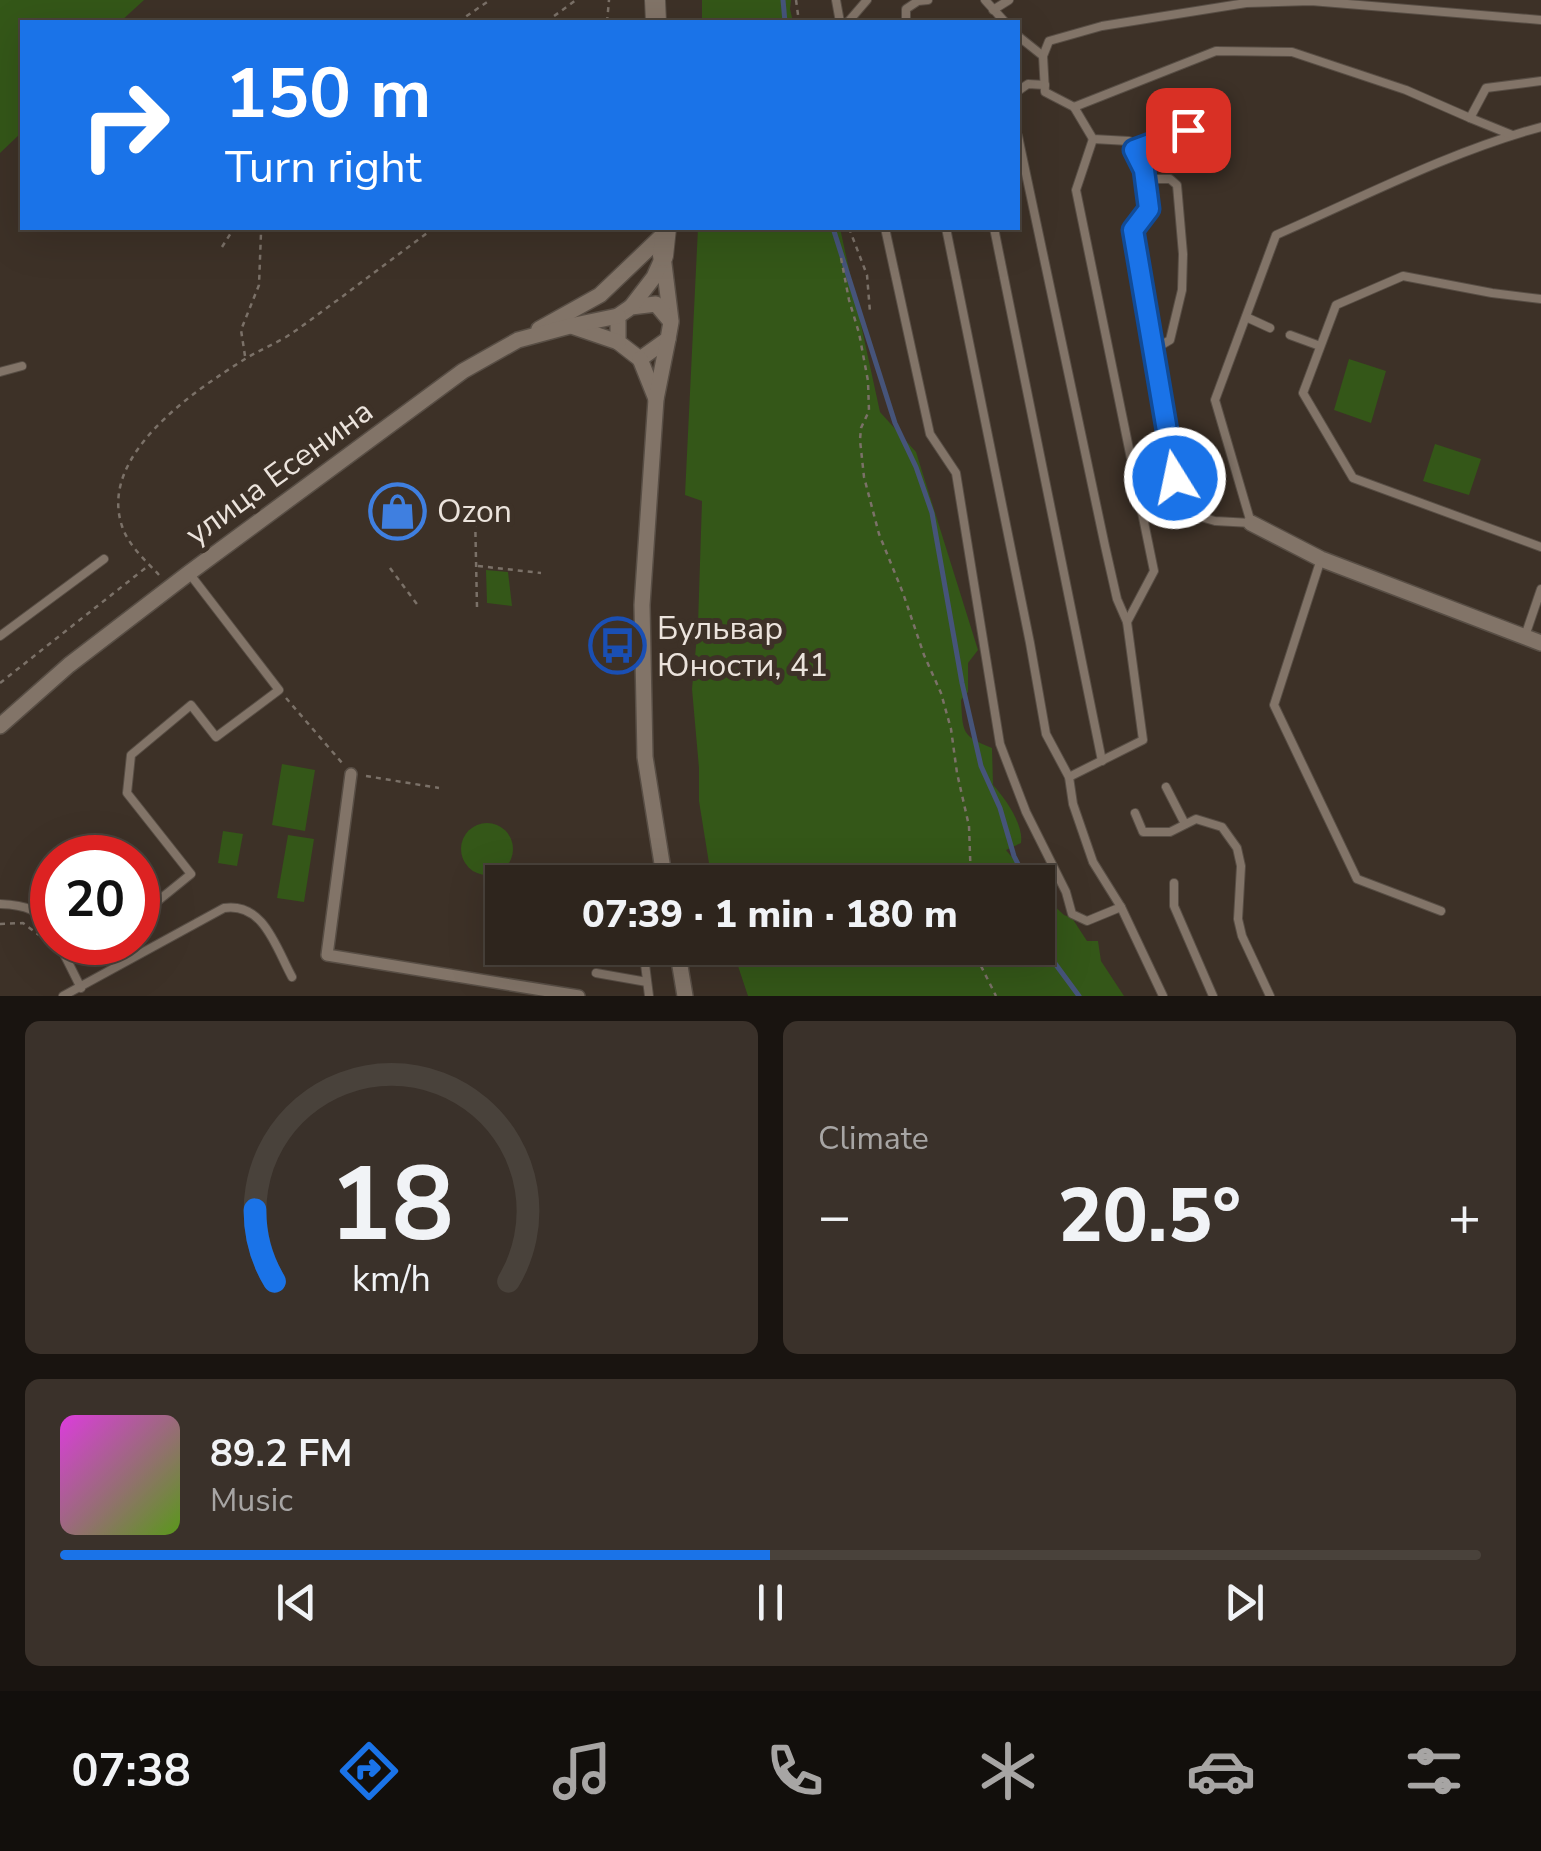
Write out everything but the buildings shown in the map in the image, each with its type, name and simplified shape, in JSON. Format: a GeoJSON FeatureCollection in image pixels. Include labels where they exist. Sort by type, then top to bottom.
{"type":"FeatureCollection","features":[{"type":"Feature","properties":{"kind":"street"},"geometry":{"type":"LineString","coordinates":[[662,865],[645,758],[642,623],[656,399],[670,331],[663,256],[666,230]]}},
{"type":"Feature","properties":{"kind":"street"},"geometry":{"type":"LineString","coordinates":[[518,340],[600,295],[666,230]]}},
{"type":"Feature","properties":{"kind":"street"},"geometry":{"type":"LineString","coordinates":[[618,342],[625,312],[654,276],[663,256]]}},
{"type":"Feature","properties":{"kind":"street"},"geometry":{"type":"LineString","coordinates":[[625,312],[656,304],[670,331]]}},
{"type":"Feature","properties":{"kind":"street","name":"улица Есенина"},"geometry":{"type":"LineString","coordinates":[[0,726],[70,665],[189,573],[463,371],[518,340],[625,312]]}},
{"type":"Feature","properties":{"kind":"street"},"geometry":{"type":"LineString","coordinates":[[570,326],[618,342],[640,359],[656,399]]}},
{"type":"Feature","properties":{"kind":"street"},"geometry":{"type":"LineString","coordinates":[[640,359],[670,331]]}},
{"type":"Feature","properties":{"kind":"street"},"geometry":{"type":"LineString","coordinates":[[1251,523],[1321,559],[1541,643]]}},
{"type":"Feature","properties":{"kind":"street"},"geometry":{"type":"LineString","coordinates":[[351,774],[327,955],[580,996]]}},
{"type":"Feature","properties":{"kind":"street"},"geometry":{"type":"LineString","coordinates":[[680,965],[686,996]]}},
{"type":"Feature","properties":{"kind":"lane"},"geometry":{"type":"LineString","coordinates":[[850,20],[867,0]]}},
{"type":"Feature","properties":{"kind":"lane"},"geometry":{"type":"LineString","coordinates":[[906,20],[906,9],[928,0]]}},
{"type":"Feature","properties":{"kind":"lane"},"geometry":{"type":"LineString","coordinates":[[985,0],[1003,20]]}},
{"type":"Feature","properties":{"kind":"lane"},"geometry":{"type":"LineString","coordinates":[[994,10],[1009,0]]}},
{"type":"Feature","properties":{"kind":"lane"},"geometry":{"type":"LineString","coordinates":[[1127,622],[1154,571],[1076,190],[1093,139],[1074,107],[1045,92],[1043,56],[1048,42],[1102,26],[1246,3],[1311,1],[1541,20]]}},
{"type":"Feature","properties":{"kind":"lane"},"geometry":{"type":"LineString","coordinates":[[1020,38],[1043,56]]}},
{"type":"Feature","properties":{"kind":"lane"},"geometry":{"type":"LineString","coordinates":[[1074,107],[1216,51],[1292,52],[1406,90],[1512,135]]}},
{"type":"Feature","properties":{"kind":"lane"},"geometry":{"type":"LineString","coordinates":[[1470,118],[1486,88],[1541,81]]}},
{"type":"Feature","properties":{"kind":"lane"},"geometry":{"type":"LineString","coordinates":[[1020,90],[1028,84],[1045,85]]}},
{"type":"Feature","properties":{"kind":"lane"},"geometry":{"type":"LineString","coordinates":[[1093,139],[1129,141],[1144,170],[1149,209],[1133,230],[1180,511],[1214,521],[1251,523],[1215,400],[1276,236],[1411,175],[1541,127]]}},
{"type":"Feature","properties":{"kind":"lane"},"geometry":{"type":"LineString","coordinates":[[1134,150],[1188,130]]}},
{"type":"Feature","properties":{"kind":"lane"},"geometry":{"type":"LineString","coordinates":[[1020,145],[1105,546],[1117,599],[1127,622],[1144,740],[1069,778]]}},
{"type":"Feature","properties":{"kind":"lane"},"geometry":{"type":"LineString","coordinates":[[1145,179],[1170,179],[1177,186],[1183,254],[1182,290],[1170,340],[1153,350]]}},
{"type":"Feature","properties":{"kind":"lane"},"geometry":{"type":"LineString","coordinates":[[885,230],[930,434],[956,473],[1000,744],[1026,812],[1066,892],[1072,914],[1087,921],[1120,907]]}},
{"type":"Feature","properties":{"kind":"lane"},"geometry":{"type":"LineString","coordinates":[[946,230],[1046,734],[1069,778],[1073,804],[1093,862],[1120,907],[1163,996]]}},
{"type":"Feature","properties":{"kind":"lane"},"geometry":{"type":"LineString","coordinates":[[994,230],[1102,761]]}},
{"type":"Feature","properties":{"kind":"lane"},"geometry":{"type":"LineString","coordinates":[[1541,298],[1404,276],[1336,305],[1303,393],[1353,478],[1541,547]]}},
{"type":"Feature","properties":{"kind":"lane"},"geometry":{"type":"LineString","coordinates":[[1246,317],[1270,328]]}},
{"type":"Feature","properties":{"kind":"lane"},"geometry":{"type":"LineString","coordinates":[[1290,334],[1320,346]]}},
{"type":"Feature","properties":{"kind":"lane"},"geometry":{"type":"LineString","coordinates":[[0,372],[22,366]]}},
{"type":"Feature","properties":{"kind":"lane"},"geometry":{"type":"LineString","coordinates":[[0,636],[104,559]]}},
{"type":"Feature","properties":{"kind":"lane"},"geometry":{"type":"LineString","coordinates":[[1321,559],[1274,705],[1357,878],[1441,911]]}},
{"type":"Feature","properties":{"kind":"lane"},"geometry":{"type":"LineString","coordinates":[[160,899],[191,874],[127,793],[131,755],[191,705],[216,737],[279,690],[189,573]]}},
{"type":"Feature","properties":{"kind":"lane"},"geometry":{"type":"LineString","coordinates":[[1525,636],[1541,589]]}},
{"type":"Feature","properties":{"kind":"lane"},"geometry":{"type":"LineString","coordinates":[[1166,787],[1186,824]]}},
{"type":"Feature","properties":{"kind":"lane"},"geometry":{"type":"LineString","coordinates":[[1135,813],[1143,832],[1170,832],[1196,819],[1222,828],[1237,848],[1241,866],[1238,919],[1270,996]]}},
{"type":"Feature","properties":{"kind":"lane"},"geometry":{"type":"LineString","coordinates":[[1174,883],[1174,906],[1213,996]]}},
{"type":"Feature","properties":{"kind":"lane"},"geometry":{"type":"LineString","coordinates":[[0,904],[30,910]]}},
{"type":"Feature","properties":{"kind":"lane"},"geometry":{"type":"LineString","coordinates":[[63,996],[224,908],[235,907],[262,920],[292,977]]}},
{"type":"Feature","properties":{"kind":"lane"},"geometry":{"type":"LineString","coordinates":[[70,965],[81,988]]}},
{"type":"Feature","properties":{"kind":"lane"},"geometry":{"type":"LineString","coordinates":[[645,965],[649,996]]}},
{"type":"Feature","properties":{"kind":"lane"},"geometry":{"type":"LineString","coordinates":[[596,973],[647,982]]}},
{"type":"Feature","properties":{"kind":"path"},"geometry":{"type":"LineString","coordinates":[[461,20],[490,0]]}},
{"type":"Feature","properties":{"kind":"path"},"geometry":{"type":"LineString","coordinates":[[549,20],[576,0]]}},
{"type":"Feature","properties":{"kind":"path"},"geometry":{"type":"LineString","coordinates":[[222,247],[233,230]]}},
{"type":"Feature","properties":{"kind":"path"},"geometry":{"type":"LineString","coordinates":[[245,359],[241,330],[259,285],[259,230]]}},
{"type":"Feature","properties":{"kind":"path"},"geometry":{"type":"LineString","coordinates":[[261,233],[266,230]]}},
{"type":"Feature","properties":{"kind":"path"},"geometry":{"type":"LineString","coordinates":[[170,588],[135,548],[122,526],[118,497],[125,472],[141,442],[156,424],[245,359],[287,336],[431,230]]}},
{"type":"Feature","properties":{"kind":"path"},"geometry":{"type":"LineString","coordinates":[[850,230],[867,275],[870,312]]}},
{"type":"Feature","properties":{"kind":"path"},"geometry":{"type":"LineString","coordinates":[[841,258],[868,380],[868,411],[860,440],[864,477],[879,534],[941,693],[951,729],[969,826],[970,865]]}},
{"type":"Feature","properties":{"kind":"path"},"geometry":{"type":"LineString","coordinates":[[475,512],[477,607]]}},
{"type":"Feature","properties":{"kind":"path"},"geometry":{"type":"LineString","coordinates":[[0,684],[150,565]]}},
{"type":"Feature","properties":{"kind":"path"},"geometry":{"type":"LineString","coordinates":[[476,566],[541,573]]}},
{"type":"Feature","properties":{"kind":"path"},"geometry":{"type":"LineString","coordinates":[[390,568],[419,608]]}},
{"type":"Feature","properties":{"kind":"path"},"geometry":{"type":"LineString","coordinates":[[279,690],[351,774],[439,788]]}},
{"type":"Feature","properties":{"kind":"path"},"geometry":{"type":"LineString","coordinates":[[0,924],[23,923],[30,928]]}},
{"type":"Feature","properties":{"kind":"path"},"geometry":{"type":"LineString","coordinates":[[979,965],[996,996]]}},
{"type":"Feature","properties":{"kind":"green space"},"geometry":{"type":"Polygon","coordinates":[[[0,0],[144,0],[122,20],[20,20],[20,134],[0,153],[0,0]]]}},
{"type":"Feature","properties":{"kind":"green space"},"geometry":{"type":"Polygon","coordinates":[[[702,0],[791,0],[793,20],[702,20],[702,0]]]}},
{"type":"Feature","properties":{"kind":"green space"},"geometry":{"type":"Polygon","coordinates":[[[698,230],[840,230],[880,412],[916,452],[978,650],[968,663],[968,692],[961,700],[962,719],[969,736],[992,748],[993,785],[1020,828],[1021,843],[1006,850],[1018,865],[709,865],[699,801],[692,689],[702,501],[685,495],[698,230]]]}},
{"type":"Feature","properties":{"kind":"green space"},"geometry":{"type":"Polygon","coordinates":[[[1349,359],[1386,371],[1371,423],[1334,410],[1349,359]]]}},
{"type":"Feature","properties":{"kind":"green space"},"geometry":{"type":"Polygon","coordinates":[[[1435,444],[1481,459],[1469,495],[1423,481],[1435,444]]]}},
{"type":"Feature","properties":{"kind":"green space"},"geometry":{"type":"Polygon","coordinates":[[[486,570],[508,572],[512,606],[487,603],[486,570]]]}},
{"type":"Feature","properties":{"kind":"green space"},"geometry":{"type":"Polygon","coordinates":[[[282,764],[315,770],[305,831],[272,825],[282,764]]]}},
{"type":"Feature","properties":{"kind":"green space"},"geometry":{"type":"Polygon","coordinates":[[[477,825],[497,825],[511,839],[511,859],[506,865],[485,865],[485,875],[477,873],[463,859],[463,839],[477,825]]]}},
{"type":"Feature","properties":{"kind":"green space"},"geometry":{"type":"Polygon","coordinates":[[[223,831],[243,834],[237,866],[218,863],[223,831]]]}},
{"type":"Feature","properties":{"kind":"green space"},"geometry":{"type":"Polygon","coordinates":[[[288,835],[314,839],[304,902],[277,898],[288,835]]]}},
{"type":"Feature","properties":{"kind":"green space"},"geometry":{"type":"Polygon","coordinates":[[[1055,907],[1072,918],[1087,941],[1098,941],[1101,961],[1124,996],[748,996],[738,965],[1055,965],[1055,907]]]}},
{"type":"Feature","properties":{"kind":"waterway"},"geometry":{"type":"LineString","coordinates":[[783,0],[785,20]]}},
{"type":"Feature","properties":{"kind":"waterway"},"geometry":{"type":"LineString","coordinates":[[834,230],[895,423],[932,513],[981,766],[1018,865]]}},
{"type":"Feature","properties":{"kind":"waterway"},"geometry":{"type":"LineString","coordinates":[[1055,963],[1079,996]]}},
{"type":"Feature","properties":{"kind":"place","name":"Ozon"},"geometry":{"type":"Point","coordinates":[398,511]}},
{"type":"Feature","properties":{"kind":"place","name":"Бульвар Юности, 41"},"geometry":{"type":"Point","coordinates":[618,646]}},
{"type":"Feature","properties":{"kind":"route"},"geometry":{"type":"LineString","coordinates":[[1175,478],[1133,230],[1149,209],[1144,170],[1134,150],[1188,130]]}}]}
